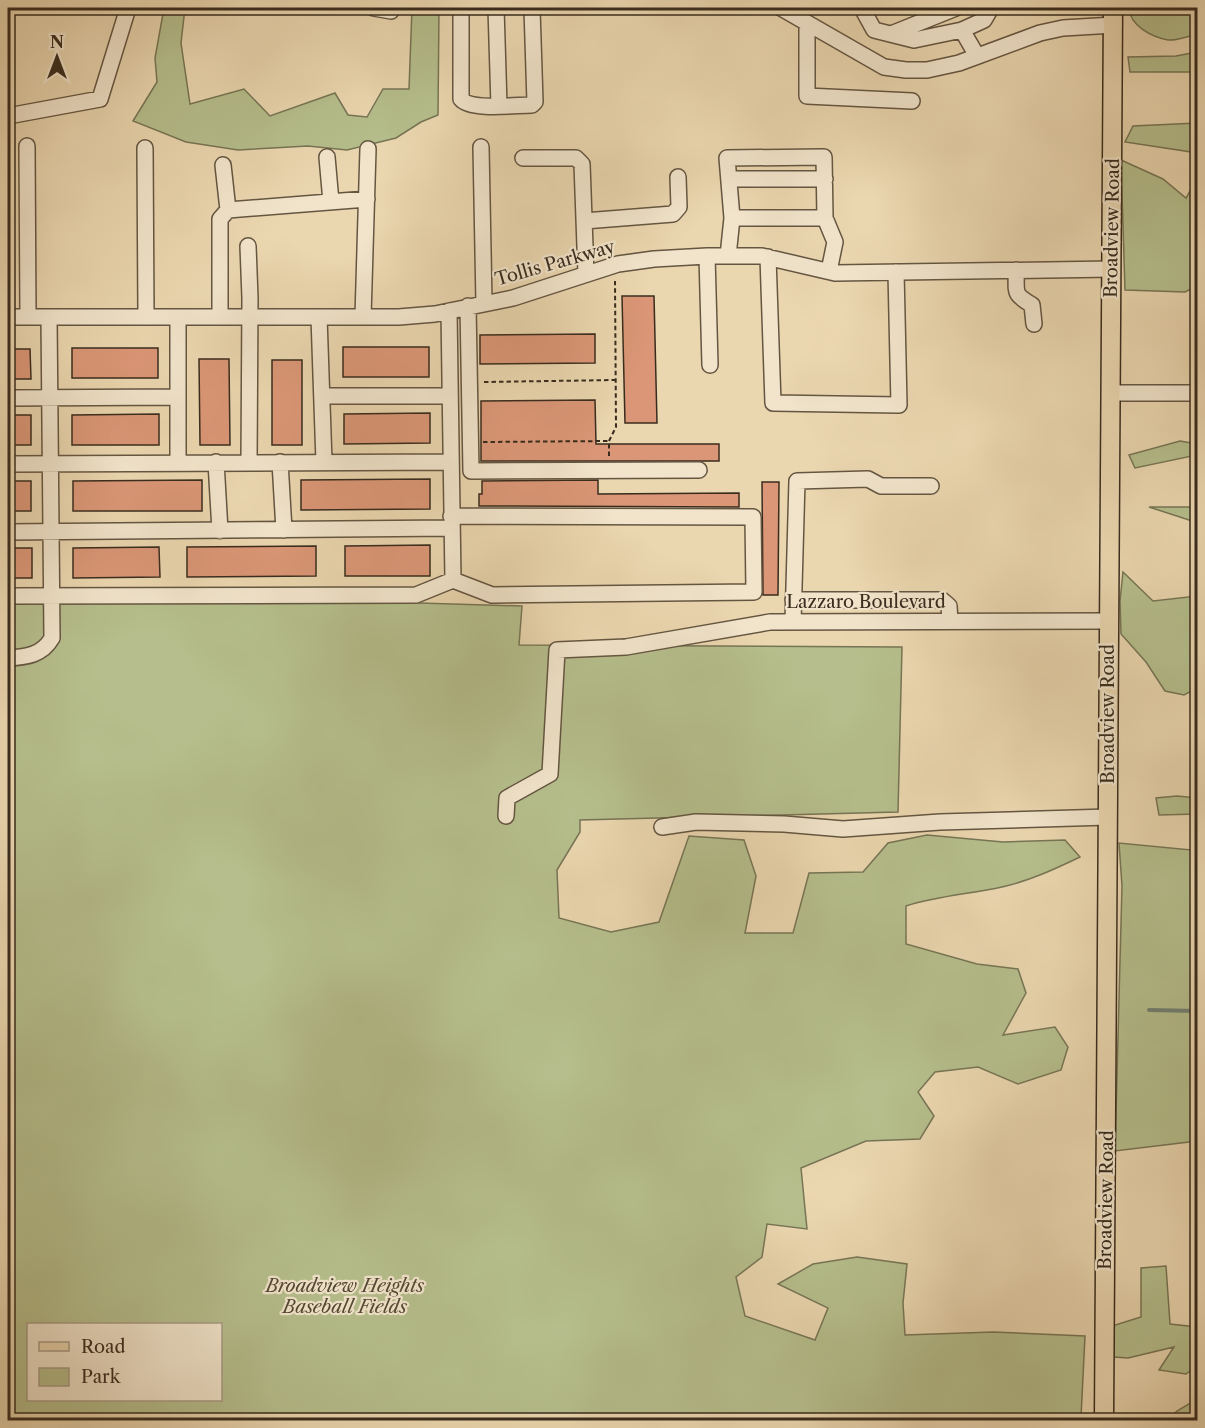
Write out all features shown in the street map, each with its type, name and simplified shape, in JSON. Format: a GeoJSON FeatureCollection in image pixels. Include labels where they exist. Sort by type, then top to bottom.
{"type":"FeatureCollection","features":[{"type":"Feature","properties":{"kind":"main road","name":"Broadview Road"},"geometry":{"type":"LineString","coordinates":[[1104,1420],[1114,16]]}},
{"type":"Feature","properties":{"kind":"street"},"geometry":{"type":"LineString","coordinates":[[8,116],[100,99],[128,8]]}},
{"type":"Feature","properties":{"kind":"street"},"geometry":{"type":"LineString","coordinates":[[374,8],[391,11],[392,8]]}},
{"type":"Feature","properties":{"kind":"street"},"geometry":{"type":"LineString","coordinates":[[461,8],[461,99],[465,104],[470,105],[499,106],[532,105],[535,102],[532,9],[534,8]]}},
{"type":"Feature","properties":{"kind":"street"},"geometry":{"type":"LineString","coordinates":[[496,8],[499,106]]}},
{"type":"Feature","properties":{"kind":"street"},"geometry":{"type":"LineString","coordinates":[[781,8],[884,67],[906,70],[927,70],[959,63],[1040,33],[1114,16]]}},
{"type":"Feature","properties":{"kind":"street"},"geometry":{"type":"LineString","coordinates":[[868,8],[863,10],[874,30],[914,40],[962,30],[984,20],[991,8]]}},
{"type":"Feature","properties":{"kind":"street"},"geometry":{"type":"LineString","coordinates":[[891,34],[956,8]]}},
{"type":"Feature","properties":{"kind":"street"},"geometry":{"type":"LineString","coordinates":[[807,23],[807,96],[912,101]]}},
{"type":"Feature","properties":{"kind":"street"},"geometry":{"type":"LineString","coordinates":[[962,30],[977,56]]}},
{"type":"Feature","properties":{"kind":"street"},"geometry":{"type":"LineString","coordinates":[[27,146],[28,317]]}},
{"type":"Feature","properties":{"kind":"street"},"geometry":{"type":"LineString","coordinates":[[481,147],[476,304],[470,382],[471,471],[699,470]]}},
{"type":"Feature","properties":{"kind":"street"},"geometry":{"type":"LineString","coordinates":[[145,148],[146,317]]}},
{"type":"Feature","properties":{"kind":"street"},"geometry":{"type":"LineString","coordinates":[[363,317],[368,149]]}},
{"type":"Feature","properties":{"kind":"street"},"geometry":{"type":"LineString","coordinates":[[327,157],[331,202]]}},
{"type":"Feature","properties":{"kind":"street"},"geometry":{"type":"LineString","coordinates":[[728,256],[732,218],[727,158],[824,157],[825,218],[835,242],[829,271]]}},
{"type":"Feature","properties":{"kind":"street"},"geometry":{"type":"LineString","coordinates":[[523,158],[576,158],[582,164],[586,274]]}},
{"type":"Feature","properties":{"kind":"street"},"geometry":{"type":"LineString","coordinates":[[223,165],[228,210]]}},
{"type":"Feature","properties":{"kind":"street"},"geometry":{"type":"LineString","coordinates":[[584,221],[673,214],[679,207],[678,177]]}},
{"type":"Feature","properties":{"kind":"street"},"geometry":{"type":"LineString","coordinates":[[729,179],[825,179]]}},
{"type":"Feature","properties":{"kind":"street"},"geometry":{"type":"LineString","coordinates":[[220,317],[220,219],[228,210],[367,200]]}},
{"type":"Feature","properties":{"kind":"street"},"geometry":{"type":"LineString","coordinates":[[732,218],[825,218]]}},
{"type":"Feature","properties":{"kind":"street"},"geometry":{"type":"LineString","coordinates":[[248,246],[249,462]]}},
{"type":"Feature","properties":{"kind":"street"},"geometry":{"type":"LineString","coordinates":[[707,256],[710,365]]}},
{"type":"Feature","properties":{"kind":"street","name":"Tollis Parkway"},"geometry":{"type":"LineString","coordinates":[[8,317],[399,317],[449,311],[513,297],[618,264],[707,256],[768,257],[829,271],[1112,269]]}},
{"type":"Feature","properties":{"kind":"street"},"geometry":{"type":"LineString","coordinates":[[768,257],[773,403],[899,405],[896,272]]}},
{"type":"Feature","properties":{"kind":"street"},"geometry":{"type":"LineString","coordinates":[[1016,270],[1018,295],[1021,300],[1032,305],[1034,324]]}},
{"type":"Feature","properties":{"kind":"street"},"geometry":{"type":"LineString","coordinates":[[449,311],[453,580]]}},
{"type":"Feature","properties":{"kind":"street"},"geometry":{"type":"LineString","coordinates":[[8,658],[31,655],[45,649],[52,638],[50,317]]}},
{"type":"Feature","properties":{"kind":"street"},"geometry":{"type":"LineString","coordinates":[[178,317],[178,462]]}},
{"type":"Feature","properties":{"kind":"street"},"geometry":{"type":"LineString","coordinates":[[319,317],[324,462]]}},
{"type":"Feature","properties":{"kind":"street"},"geometry":{"type":"LineString","coordinates":[[1111,393],[1197,393]]}},
{"type":"Feature","properties":{"kind":"street"},"geometry":{"type":"LineString","coordinates":[[322,396],[450,396]]}},
{"type":"Feature","properties":{"kind":"street"},"geometry":{"type":"LineString","coordinates":[[8,398],[178,397]]}},
{"type":"Feature","properties":{"kind":"street"},"geometry":{"type":"LineString","coordinates":[[216,462],[220,531]]}},
{"type":"Feature","properties":{"kind":"street"},"geometry":{"type":"LineString","coordinates":[[280,462],[284,530]]}},
{"type":"Feature","properties":{"kind":"street"},"geometry":{"type":"LineString","coordinates":[[8,464],[451,462]]}},
{"type":"Feature","properties":{"kind":"street"},"geometry":{"type":"LineString","coordinates":[[793,621],[797,481],[868,479],[881,486],[931,486]]}},
{"type":"Feature","properties":{"kind":"street"},"geometry":{"type":"LineString","coordinates":[[8,532],[284,530],[451,522],[753,517],[754,592],[492,595],[453,580],[416,595],[8,596]]}},
{"type":"Feature","properties":{"kind":"street"},"geometry":{"type":"LineString","coordinates":[[794,600],[942,600],[949,606],[950,621]]}},
{"type":"Feature","properties":{"kind":"street"},"geometry":{"type":"LineString","coordinates":[[872,600],[872,621]]}},
{"type":"Feature","properties":{"kind":"street","name":"Lazzaro Boulevard"},"geometry":{"type":"LineString","coordinates":[[506,816],[507,798],[550,774],[556,650],[626,647],[770,621],[1108,621]]}},
{"type":"Feature","properties":{"kind":"street"},"geometry":{"type":"LineString","coordinates":[[662,827],[696,822],[784,824],[843,830],[940,822],[1108,817]]}},
{"type":"Feature","properties":{"kind":"path"},"geometry":{"type":"LineString","coordinates":[[609,470],[609,441],[616,427],[615,281]]}},
{"type":"Feature","properties":{"kind":"path"},"geometry":{"type":"LineString","coordinates":[[470,382],[616,380]]}},
{"type":"Feature","properties":{"kind":"path"},"geometry":{"type":"LineString","coordinates":[[471,442],[609,441]]}},
{"type":"Feature","properties":{"kind":"green space"},"geometry":{"type":"Polygon","coordinates":[[[164,8],[185,8],[181,43],[190,104],[244,89],[270,116],[335,93],[348,115],[367,117],[383,89],[409,89],[412,8],[439,8],[438,115],[421,122],[396,138],[347,150],[308,146],[238,150],[186,142],[133,121],[157,82],[155,58],[164,8]]]}},
{"type":"Feature","properties":{"kind":"green space"},"geometry":{"type":"Polygon","coordinates":[[[1129,8],[1197,8],[1197,34],[1172,40],[1155,36],[1143,30],[1133,20],[1129,8]]]}},
{"type":"Feature","properties":{"kind":"green space"},"geometry":{"type":"Polygon","coordinates":[[[1197,52],[1197,72],[1130,72],[1128,57],[1176,56],[1197,52]]]}},
{"type":"Feature","properties":{"kind":"green space"},"geometry":{"type":"Polygon","coordinates":[[[1197,123],[1197,286],[1185,292],[1125,290],[1121,160],[1163,179],[1186,198],[1195,182],[1191,152],[1125,142],[1133,126],[1197,123]]]}},
{"type":"Feature","properties":{"kind":"green space"},"geometry":{"type":"Polygon","coordinates":[[[1180,441],[1197,444],[1197,455],[1135,468],[1129,455],[1180,441]]]}},
{"type":"Feature","properties":{"kind":"green space"},"geometry":{"type":"Polygon","coordinates":[[[1149,507],[1197,507],[1197,520],[1189,520],[1149,507]]]}},
{"type":"Feature","properties":{"kind":"green space"},"geometry":{"type":"Polygon","coordinates":[[[1123,572],[1153,601],[1197,596],[1197,688],[1184,695],[1165,691],[1146,662],[1121,634],[1120,601],[1123,572]]]}},
{"type":"Feature","properties":{"kind":"green space","name":"Broadview Heights Baseball Fields"},"geometry":{"type":"Polygon","coordinates":[[[353,601],[522,606],[519,645],[902,647],[898,812],[580,820],[580,832],[557,870],[559,918],[611,932],[659,922],[689,836],[744,840],[756,876],[745,933],[793,933],[809,873],[863,872],[888,843],[927,835],[1003,842],[1065,840],[1080,857],[1042,874],[1002,887],[906,906],[906,944],[977,964],[1018,969],[1026,993],[1003,1035],[1055,1027],[1068,1047],[1061,1070],[1018,1084],[978,1067],[935,1072],[918,1092],[934,1116],[920,1139],[866,1141],[801,1168],[807,1229],[767,1224],[762,1257],[736,1277],[745,1316],[815,1340],[828,1308],[778,1284],[813,1264],[857,1257],[907,1264],[903,1303],[905,1335],[993,1332],[1085,1336],[1081,1417],[994,1420],[8,1420],[8,602],[353,601]]]}},
{"type":"Feature","properties":{"kind":"green space"},"geometry":{"type":"Polygon","coordinates":[[[1177,796],[1197,798],[1197,814],[1159,815],[1156,798],[1177,796]]]}},
{"type":"Feature","properties":{"kind":"green space"},"geometry":{"type":"Polygon","coordinates":[[[1197,818],[1197,1141],[1115,1151],[1122,886],[1119,843],[1191,850],[1197,818]]]}},
{"type":"Feature","properties":{"kind":"green space"},"geometry":{"type":"Polygon","coordinates":[[[1166,1266],[1170,1324],[1197,1327],[1197,1366],[1186,1374],[1159,1370],[1174,1347],[1128,1358],[1114,1357],[1112,1326],[1141,1317],[1141,1268],[1166,1266]]]}},
{"type":"Feature","properties":{"kind":"green space"},"geometry":{"type":"Polygon","coordinates":[[[1197,1399],[1197,1420],[1167,1420],[1177,1411],[1197,1399]]]}},
{"type":"Feature","properties":{"kind":"building"},"geometry":{"type":"Polygon","coordinates":[[[622,296],[654,296],[657,423],[625,423],[622,296]]]}},
{"type":"Feature","properties":{"kind":"building"},"geometry":{"type":"Polygon","coordinates":[[[595,334],[595,363],[480,364],[480,335],[595,334]]]}},
{"type":"Feature","properties":{"kind":"building"},"geometry":{"type":"Polygon","coordinates":[[[343,347],[429,347],[429,377],[343,377],[343,347]]]}},
{"type":"Feature","properties":{"kind":"building"},"geometry":{"type":"Polygon","coordinates":[[[72,348],[158,348],[158,378],[72,378],[72,348]]]}},
{"type":"Feature","properties":{"kind":"building"},"geometry":{"type":"Polygon","coordinates":[[[8,349],[30,349],[31,379],[8,379],[8,349]]]}},
{"type":"Feature","properties":{"kind":"building"},"geometry":{"type":"Polygon","coordinates":[[[199,359],[229,359],[230,445],[200,445],[199,359]]]}},
{"type":"Feature","properties":{"kind":"building"},"geometry":{"type":"Polygon","coordinates":[[[272,360],[302,360],[302,445],[272,445],[272,360]]]}},
{"type":"Feature","properties":{"kind":"building"},"geometry":{"type":"Polygon","coordinates":[[[595,400],[596,444],[719,444],[719,461],[481,461],[481,401],[595,400]]]}},
{"type":"Feature","properties":{"kind":"building"},"geometry":{"type":"Polygon","coordinates":[[[430,413],[430,443],[344,444],[344,414],[430,413]]]}},
{"type":"Feature","properties":{"kind":"building"},"geometry":{"type":"Polygon","coordinates":[[[159,414],[159,445],[72,445],[72,415],[159,414]]]}},
{"type":"Feature","properties":{"kind":"building"},"geometry":{"type":"Polygon","coordinates":[[[8,415],[31,415],[31,445],[8,445],[8,415]]]}},
{"type":"Feature","properties":{"kind":"building"},"geometry":{"type":"Polygon","coordinates":[[[430,479],[430,509],[301,510],[301,480],[430,479]]]}},
{"type":"Feature","properties":{"kind":"building"},"geometry":{"type":"Polygon","coordinates":[[[202,480],[202,511],[73,511],[73,481],[202,480]]]}},
{"type":"Feature","properties":{"kind":"building"},"geometry":{"type":"Polygon","coordinates":[[[598,480],[598,494],[739,493],[739,507],[479,506],[482,481],[598,480]]]}},
{"type":"Feature","properties":{"kind":"building"},"geometry":{"type":"Polygon","coordinates":[[[8,481],[31,481],[31,511],[8,511],[8,481]]]}},
{"type":"Feature","properties":{"kind":"building"},"geometry":{"type":"Polygon","coordinates":[[[762,482],[779,482],[778,595],[763,595],[762,482]]]}},
{"type":"Feature","properties":{"kind":"building"},"geometry":{"type":"Polygon","coordinates":[[[430,545],[430,576],[345,576],[345,546],[430,545]]]}},
{"type":"Feature","properties":{"kind":"building"},"geometry":{"type":"Polygon","coordinates":[[[316,546],[316,576],[187,577],[187,547],[316,546]]]}},
{"type":"Feature","properties":{"kind":"building"},"geometry":{"type":"Polygon","coordinates":[[[159,547],[160,577],[73,578],[73,548],[159,547]]]}},
{"type":"Feature","properties":{"kind":"building"},"geometry":{"type":"Polygon","coordinates":[[[8,548],[32,548],[32,578],[8,578],[8,548]]]}},
{"type":"Feature","properties":{"kind":"waterway"},"geometry":{"type":"LineString","coordinates":[[1149,1010],[1198,1011]]}}]}
